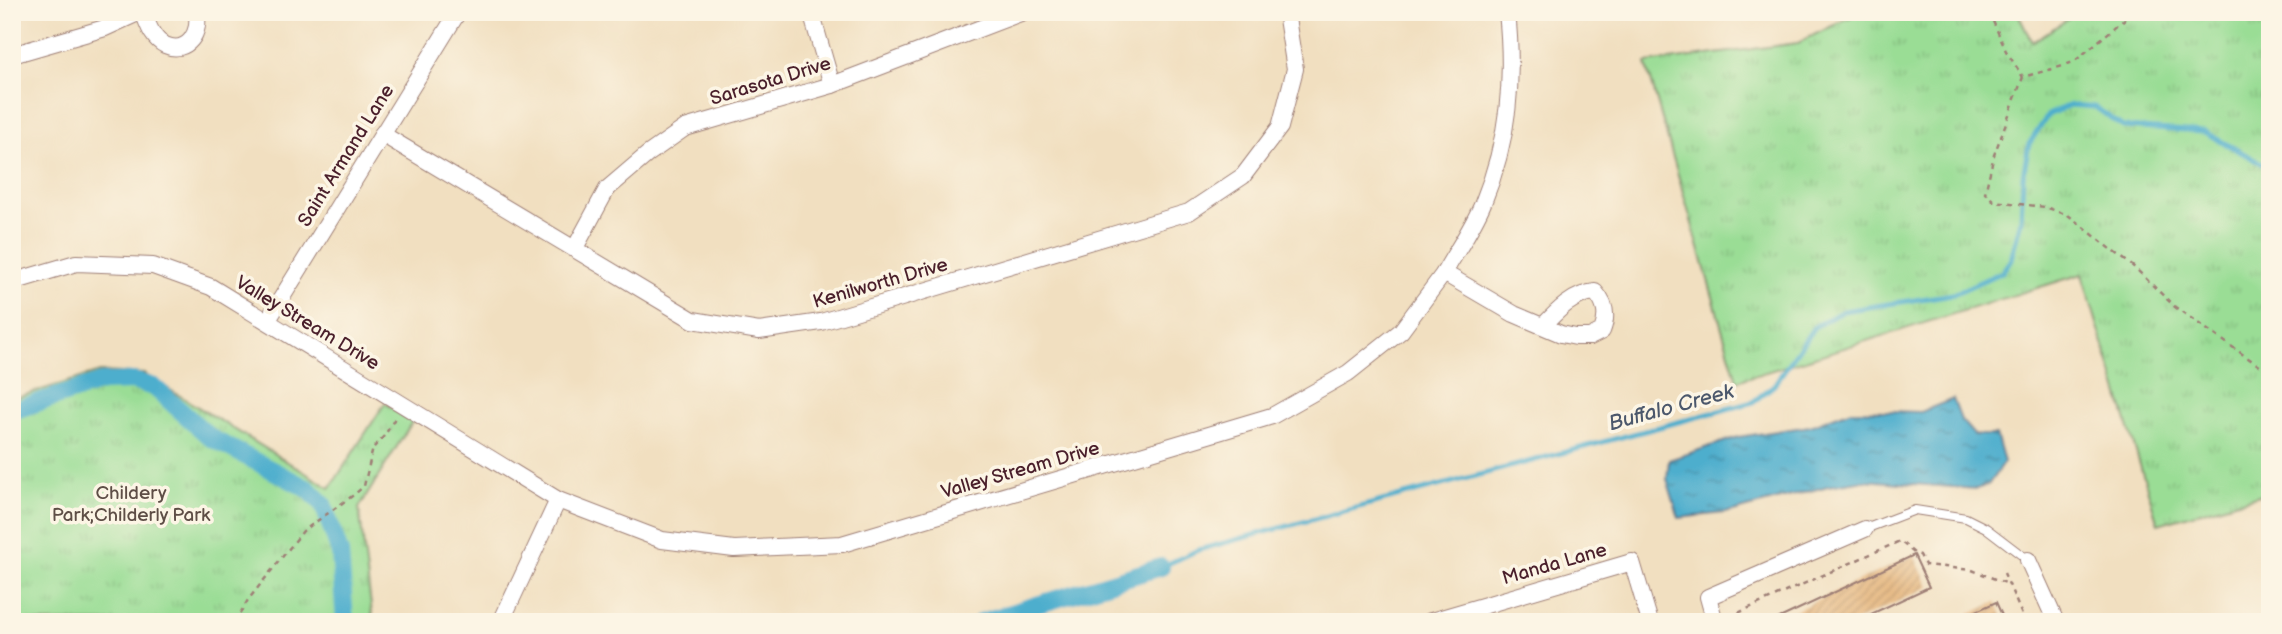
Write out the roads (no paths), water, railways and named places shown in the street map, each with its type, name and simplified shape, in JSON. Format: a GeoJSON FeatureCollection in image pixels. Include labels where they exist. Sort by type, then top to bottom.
{"type":"FeatureCollection","features":[{"type":"Feature","properties":{"kind":"street"},"geometry":{"type":"LineString","coordinates":[[12,55],[105,28],[141,12],[152,35],[165,45],[179,47],[189,42],[195,33],[199,23],[195,12]]}},
{"type":"Feature","properties":{"kind":"street","name":"Saint Armand Lane"},"geometry":{"type":"LineString","coordinates":[[268,320],[458,12]]}},
{"type":"Feature","properties":{"kind":"street"},"geometry":{"type":"LineString","coordinates":[[811,12],[832,85]]}},
{"type":"Feature","properties":{"kind":"street","name":"Sarasota Drive"},"geometry":{"type":"LineString","coordinates":[[575,248],[607,189],[648,154],[685,128],[832,85],[1023,12]]}},
{"type":"Feature","properties":{"kind":"street","name":"Kenilworth Drive"},"geometry":{"type":"LineString","coordinates":[[382,134],[694,320],[759,331],[821,323],[1189,212],[1243,176],[1280,127],[1295,69],[1286,12]]}},
{"type":"Feature","properties":{"kind":"street","name":"Valley Stream Drive"},"geometry":{"type":"LineString","coordinates":[[12,282],[76,262],[153,266],[211,287],[558,500],[662,540],[734,549],[842,544],[1272,416],[1348,373],[1401,331],[1444,274],[1483,203],[1505,137],[1512,57],[1507,12]]}},
{"type":"Feature","properties":{"kind":"street"},"geometry":{"type":"LineString","coordinates":[[1444,274],[1514,314],[1543,326]]}},
{"type":"Feature","properties":{"kind":"street"},"geometry":{"type":"LineString","coordinates":[[501,622],[558,500]]}},
{"type":"Feature","properties":{"kind":"street"},"geometry":{"type":"LineString","coordinates":[[1715,622],[1708,597],[1865,528]]}},
{"type":"Feature","properties":{"kind":"street"},"geometry":{"type":"LineString","coordinates":[[2028,560],[2056,622]]}},
{"type":"Feature","properties":{"kind":"street","name":"Manda Lane"},"geometry":{"type":"LineString","coordinates":[[1428,622],[1632,562],[1650,622]]}},
{"type":"Feature","properties":{"kind":"lane"},"geometry":{"type":"LineString","coordinates":[[1865,528],[1914,510],[1966,518],[1997,535],[2028,560]]}},
{"type":"Feature","properties":{"kind":"water"},"geometry":{"type":"Polygon","coordinates":[[[1953,399],[1961,420],[1974,435],[1996,435],[2004,462],[1988,485],[1976,489],[1864,480],[1828,486],[1733,512],[1679,518],[1667,479],[1669,460],[1738,437],[1810,426],[1851,410],[1921,412],[1953,399]]]}},
{"type":"Feature","properties":{"kind":"waterway","name":"Buffalo Creek"},"geometry":{"type":"LineString","coordinates":[[1161,567],[1198,550],[1753,402],[1774,385],[1814,327],[1843,311],[1953,294],[2002,272],[2011,259],[2021,220],[2023,176],[2029,144],[2048,115],[2070,105],[2095,107],[2123,127],[2204,132],[2265,165],[2270,174]]}},
{"type":"Feature","properties":{"kind":"waterway"},"geometry":{"type":"LineString","coordinates":[[12,411],[102,382],[133,381],[154,387],[211,438],[308,489],[323,504],[340,553],[345,622]]}},
{"type":"Feature","properties":{"kind":"waterway"},"geometry":{"type":"LineString","coordinates":[[981,622],[1161,567]]}},
{"type":"Feature","properties":{"kind":"park label","name":"Childery Park;Childerly Park"},"geometry":{"type":"Point","coordinates":[131,503]}}]}
